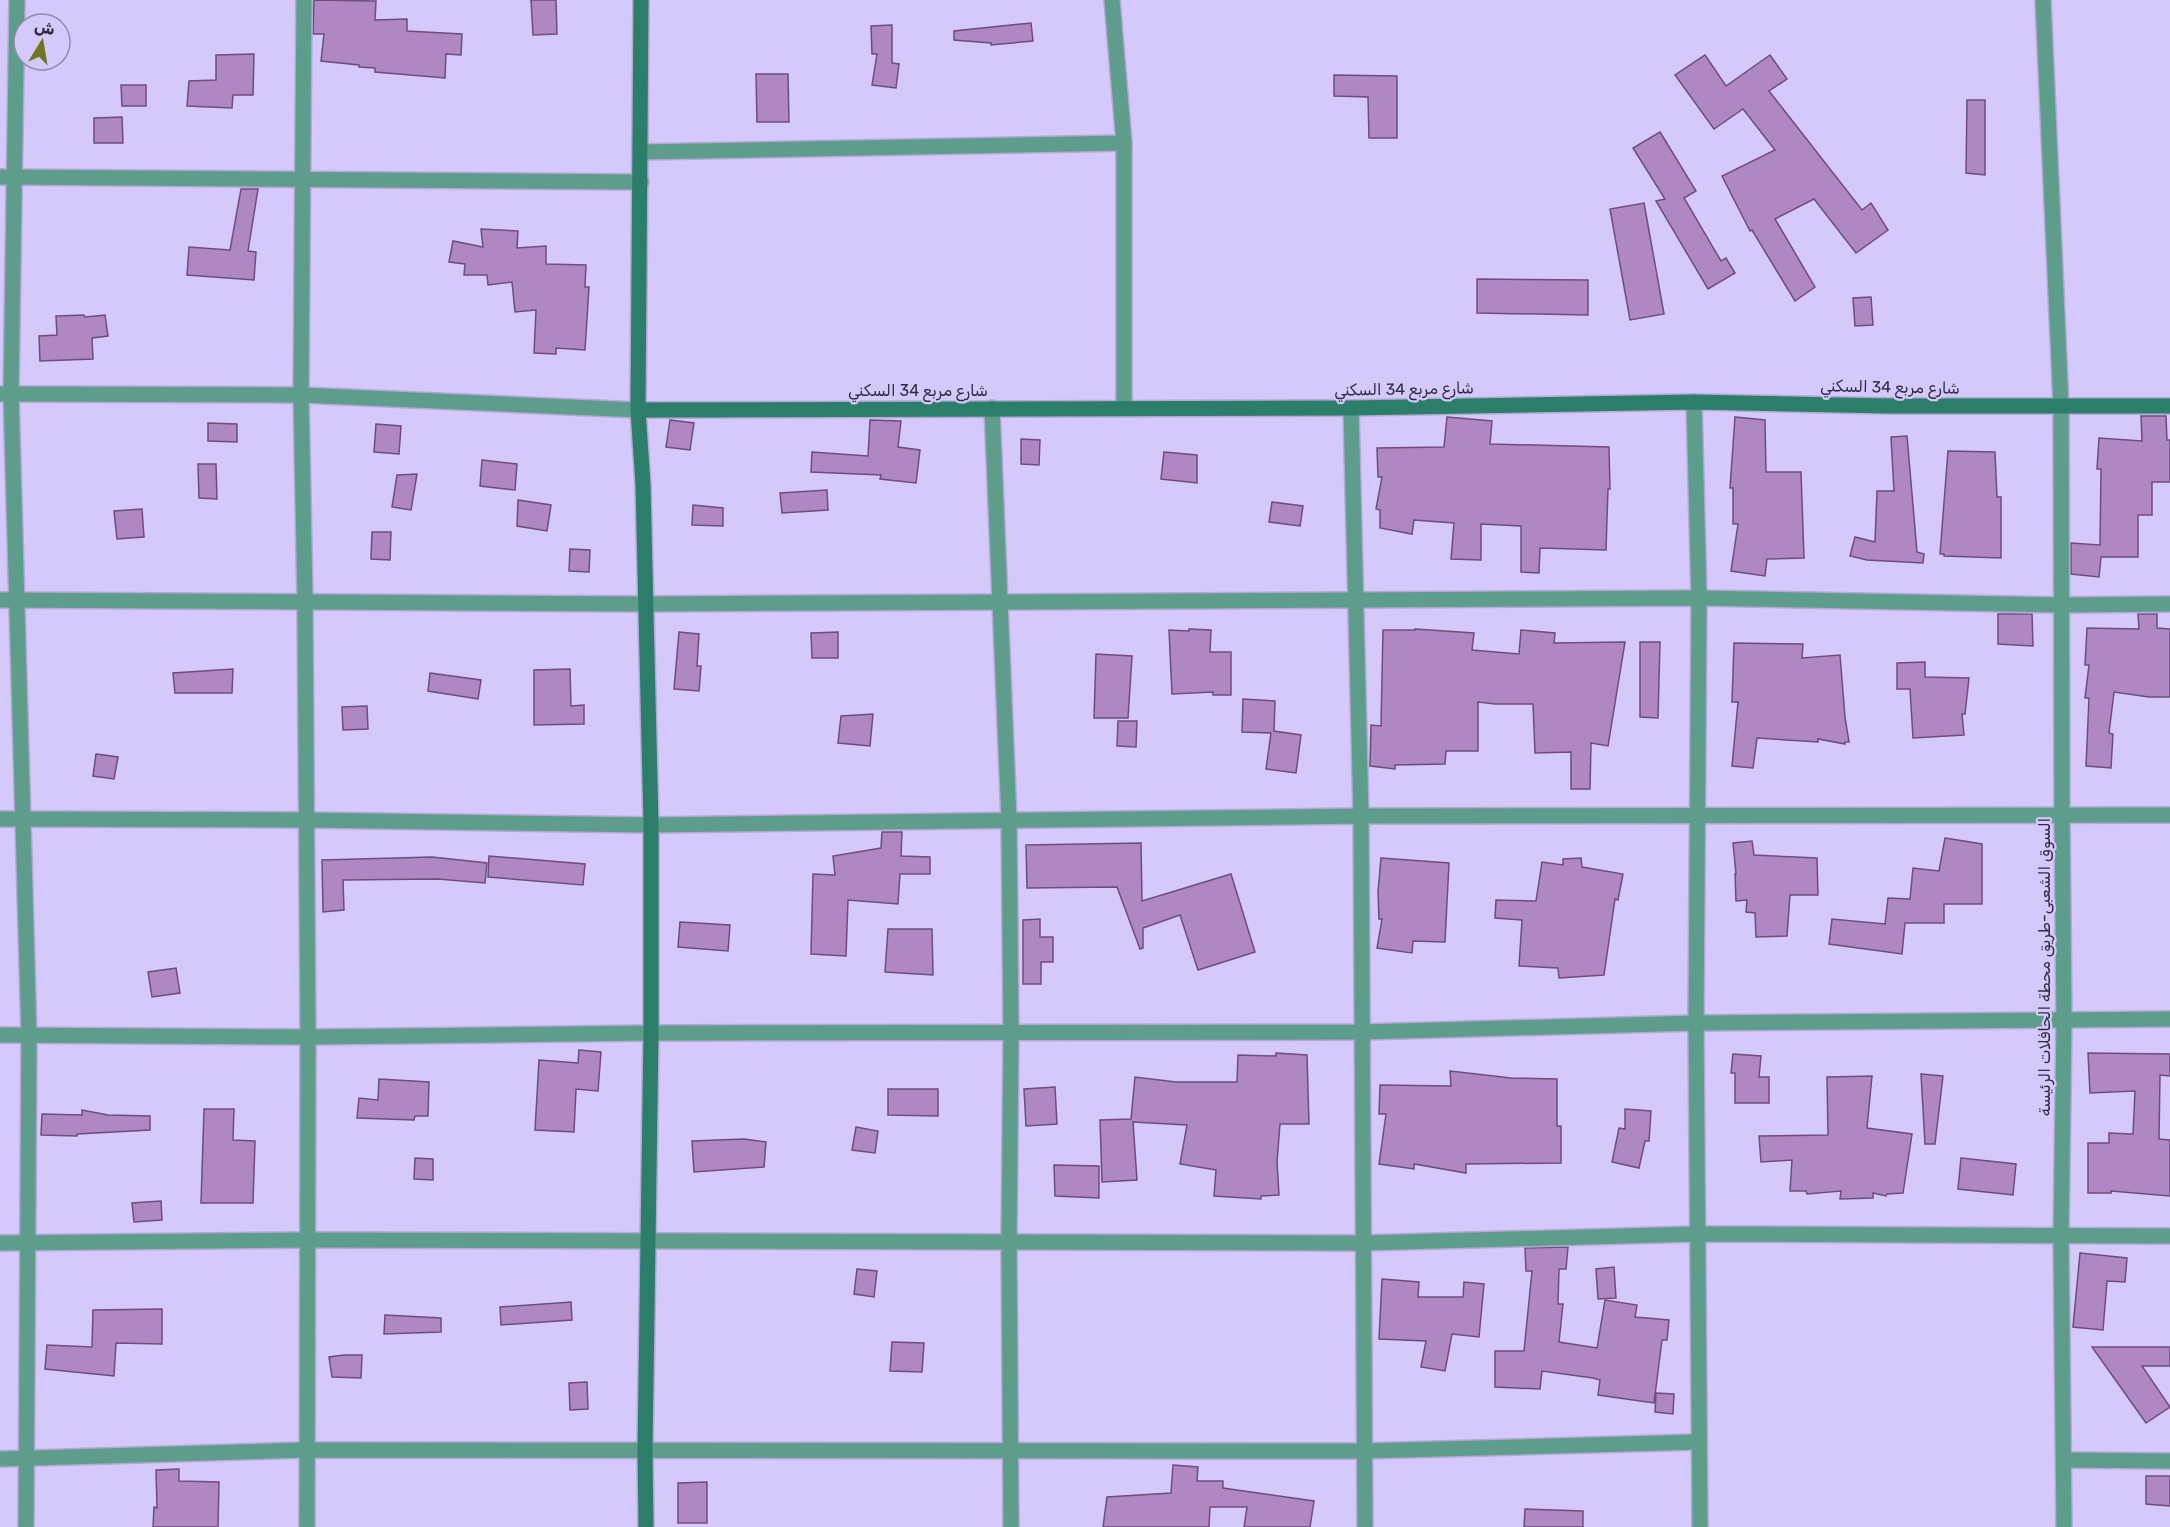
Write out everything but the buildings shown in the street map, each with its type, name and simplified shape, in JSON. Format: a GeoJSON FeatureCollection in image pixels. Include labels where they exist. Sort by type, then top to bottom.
{"type":"FeatureCollection","features":[{"type":"Feature","properties":{"kind":"street"},"geometry":{"type":"LineString","coordinates":[[17,0],[7,176],[5,394],[17,600],[29,1036],[26,1527]]}},
{"type":"Feature","properties":{"kind":"street"},"geometry":{"type":"LineString","coordinates":[[304,0],[301,395],[308,1036],[307,1527]]}},
{"type":"Feature","properties":{"kind":"street"},"geometry":{"type":"LineString","coordinates":[[641,0],[638,410],[643,485],[651,825],[646,1527]]}},
{"type":"Feature","properties":{"kind":"street"},"geometry":{"type":"LineString","coordinates":[[1112,0],[1124,143],[1124,408]]}},
{"type":"Feature","properties":{"kind":"street","name":"السوق الشعبى-طريق محطة الحافلات الرئيسة"},"geometry":{"type":"LineString","coordinates":[[2043,0],[2061,406],[2061,816],[2064,1021],[2061,1236],[2064,1527]]}},
{"type":"Feature","properties":{"kind":"street"},"geometry":{"type":"LineString","coordinates":[[640,152],[1124,143]]}},
{"type":"Feature","properties":{"kind":"street"},"geometry":{"type":"LineString","coordinates":[[7,176],[641,182]]}},
{"type":"Feature","properties":{"kind":"street"},"geometry":{"type":"LineString","coordinates":[[5,394],[301,395],[638,410]]}},
{"type":"Feature","properties":{"kind":"street"},"geometry":{"type":"LineString","coordinates":[[1694,402],[1699,598],[1696,1234],[1700,1527]]}},
{"type":"Feature","properties":{"kind":"street","name":"شارع مربع 34 السكني"},"geometry":{"type":"LineString","coordinates":[[638,410],[1351,408],[1694,402],[1889,406],[2170,406]]}},
{"type":"Feature","properties":{"kind":"street"},"geometry":{"type":"LineString","coordinates":[[992,408],[1002,603],[1009,820],[1011,1527]]}},
{"type":"Feature","properties":{"kind":"street"},"geometry":{"type":"LineString","coordinates":[[1351,408],[1361,816],[1365,1527]]}},
{"type":"Feature","properties":{"kind":"street"},"geometry":{"type":"LineString","coordinates":[[0,600],[646,604],[1357,602],[1699,598],[2062,605],[2170,604]]}},
{"type":"Feature","properties":{"kind":"street"},"geometry":{"type":"LineString","coordinates":[[0,819],[306,820],[651,825],[1361,816],[2170,815]]}},
{"type":"Feature","properties":{"kind":"street"},"geometry":{"type":"LineString","coordinates":[[0,1035],[1362,1032],[1696,1023],[2170,1019]]}},
{"type":"Feature","properties":{"kind":"street"},"geometry":{"type":"LineString","coordinates":[[0,1243],[309,1240],[1365,1243],[1696,1234],[2170,1236]]}},
{"type":"Feature","properties":{"kind":"street"},"geometry":{"type":"LineString","coordinates":[[0,1459],[306,1450],[1364,1451],[1698,1442]]}},
{"type":"Feature","properties":{"kind":"street"},"geometry":{"type":"LineString","coordinates":[[2065,1460],[2170,1461]]}}]}
